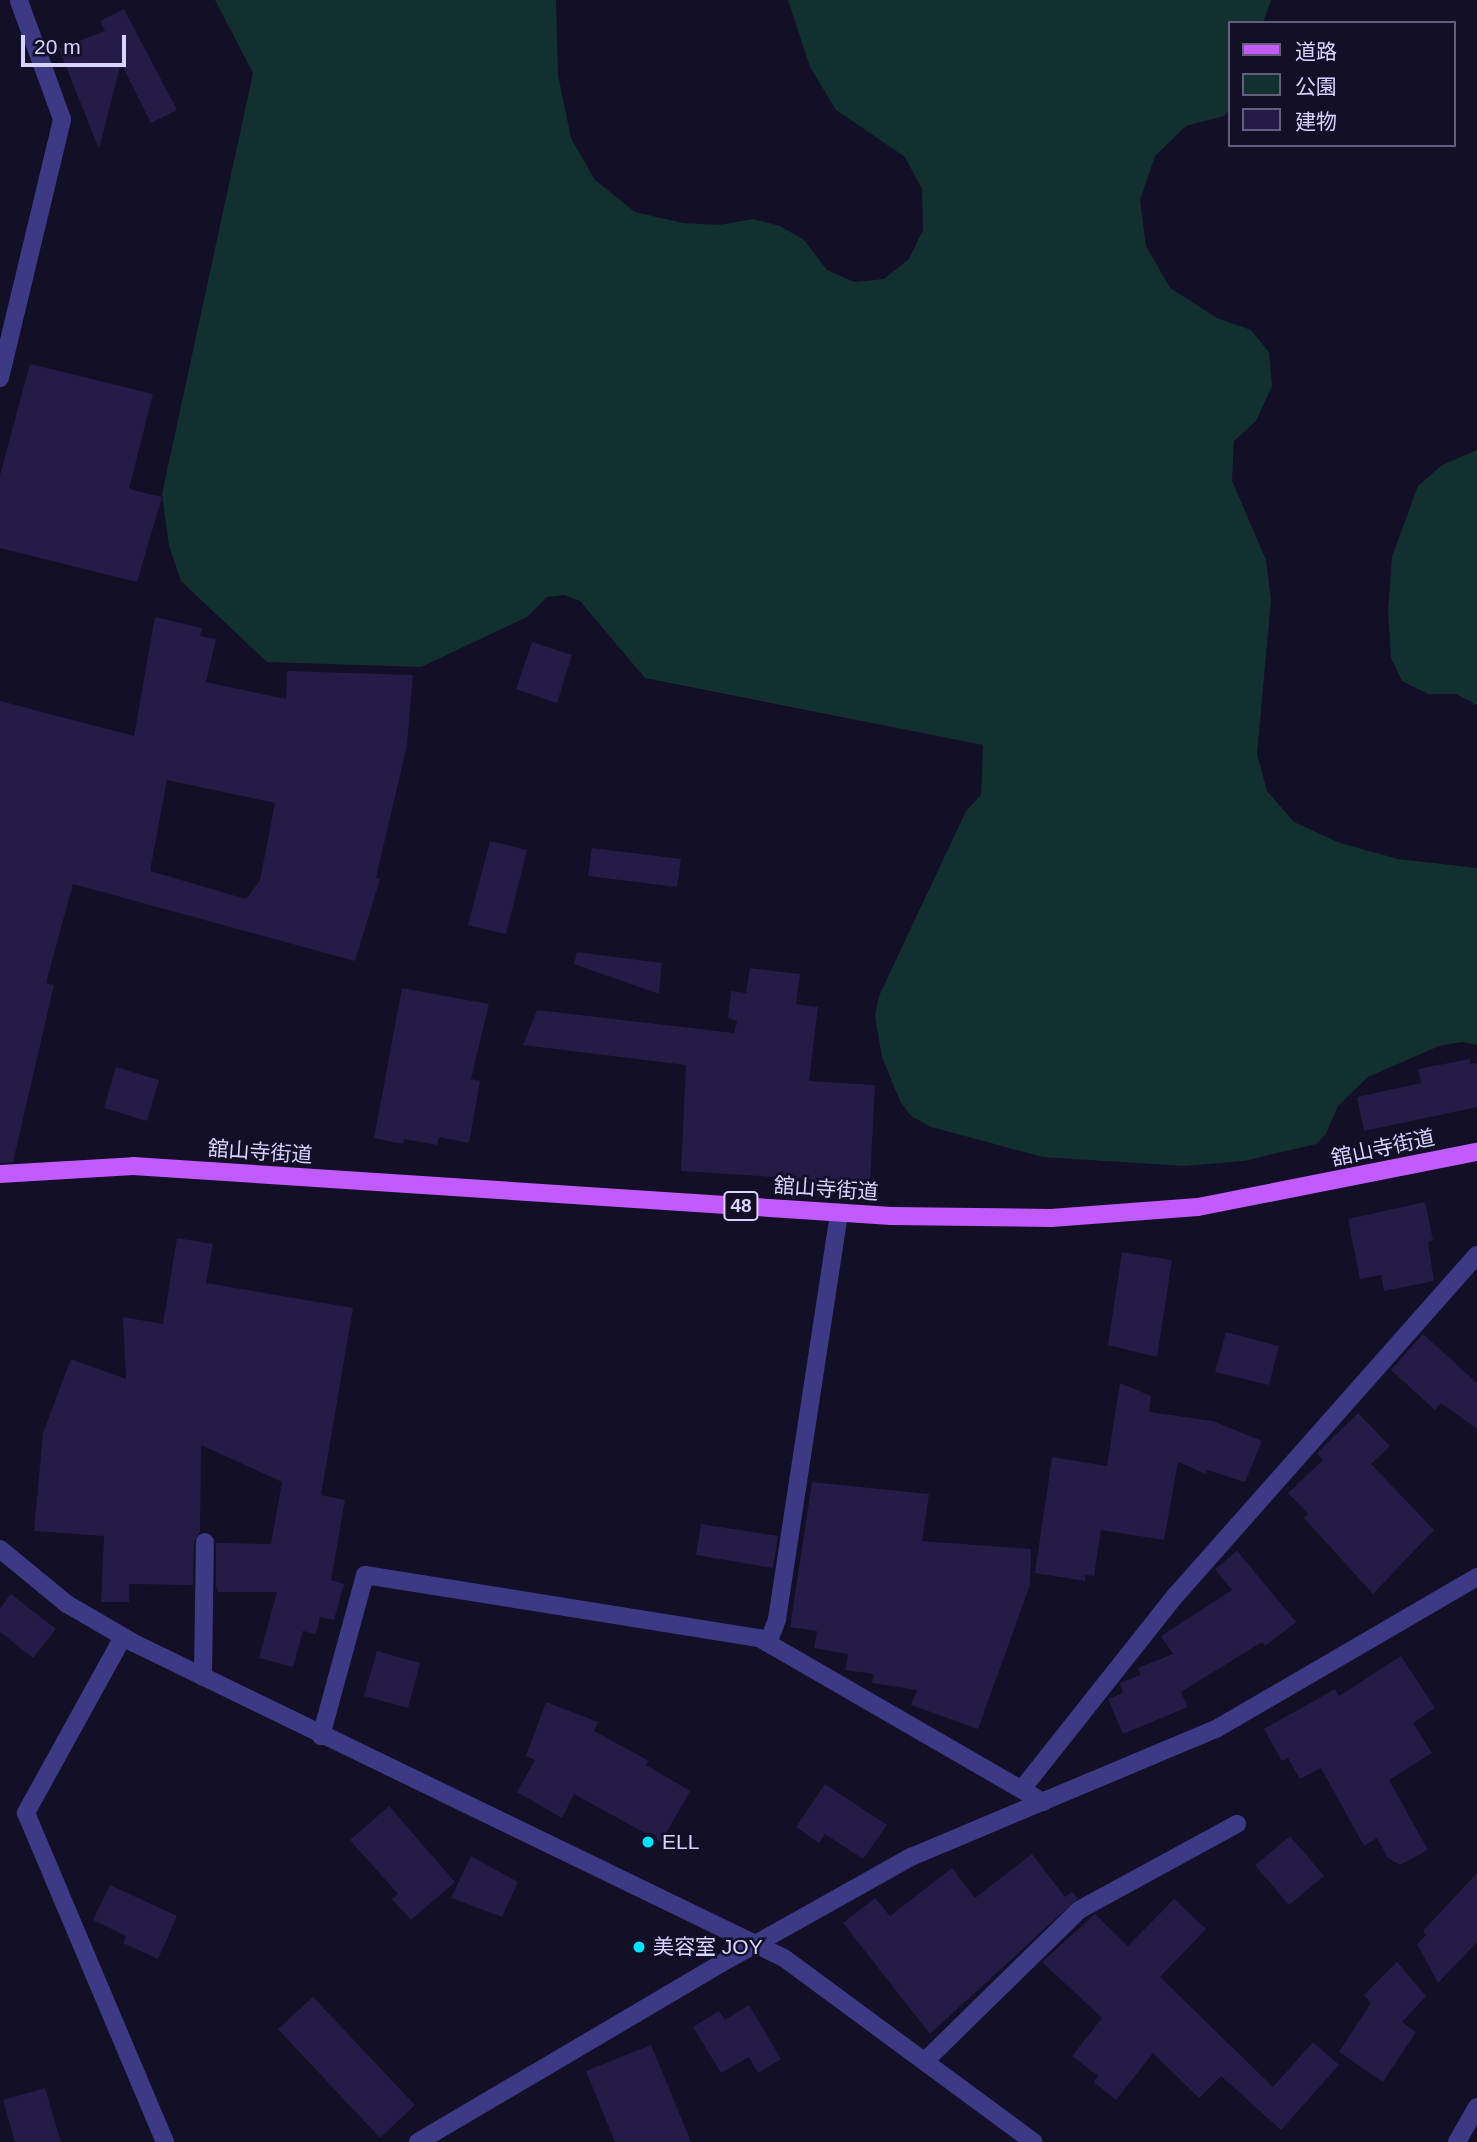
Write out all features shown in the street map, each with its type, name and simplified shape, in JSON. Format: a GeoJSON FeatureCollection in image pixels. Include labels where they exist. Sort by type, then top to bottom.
{"type":"FeatureCollection","features":[{"type":"Feature","properties":{"kind":"main road","name":"舘山寺街道"},"geometry":{"type":"LineString","coordinates":[[0,1174],[133,1166],[839,1213],[968,1219],[1126,1215],[1269,1195],[1477,1152]]}},
{"type":"Feature","properties":{"kind":"street"},"geometry":{"type":"LineString","coordinates":[[0,378],[62,118],[19,1]]}},
{"type":"Feature","properties":{"kind":"street"},"geometry":{"type":"LineString","coordinates":[[768,1643],[777,1619],[839,1213]]}},
{"type":"Feature","properties":{"kind":"street"},"geometry":{"type":"LineString","coordinates":[[1022,1789],[1176,1595],[1477,1255]]}},
{"type":"Feature","properties":{"kind":"street"},"geometry":{"type":"LineString","coordinates":[[203,1677],[205,1542]]}},
{"type":"Feature","properties":{"kind":"street"},"geometry":{"type":"LineString","coordinates":[[0,1549],[67,1604],[123,1636],[321,1736],[755,1944],[811,1975],[1034,2142]]}},
{"type":"Feature","properties":{"kind":"street"},"geometry":{"type":"LineString","coordinates":[[321,1736],[365,1575],[768,1643],[1043,1802]]}},
{"type":"Feature","properties":{"kind":"street"},"geometry":{"type":"LineString","coordinates":[[418,2142],[755,1944],[911,1857],[1216,1729],[1477,1577]]}},
{"type":"Feature","properties":{"kind":"street"},"geometry":{"type":"LineString","coordinates":[[123,1636],[26,1813],[165,2142]]}},
{"type":"Feature","properties":{"kind":"street"},"geometry":{"type":"LineString","coordinates":[[926,2060],[1079,1910],[1237,1824]]}},
{"type":"Feature","properties":{"kind":"street"},"geometry":{"type":"LineString","coordinates":[[1457,2142],[1477,2107]]}},
{"type":"Feature","properties":{"kind":"green space"},"geometry":{"type":"Polygon","coordinates":[[[215,0],[556,0],[558,75],[571,138],[595,180],[635,212],[683,223],[719,225],[753,219],[780,226],[804,240],[827,270],[854,282],[884,279],[909,259],[923,230],[922,189],[905,157],[836,110],[810,67],[788,0],[1271,0],[1264,21],[1228,21],[1228,112],[1224,116],[1186,126],[1155,156],[1140,200],[1146,246],[1170,288],[1217,318],[1251,330],[1269,352],[1272,386],[1256,421],[1234,441],[1232,481],[1266,560],[1271,600],[1257,754],[1267,791],[1294,822],[1340,843],[1398,859],[1477,868],[1477,1045],[1462,1042],[1439,1046],[1368,1077],[1338,1106],[1326,1134],[1316,1144],[1244,1161],[1184,1166],[1043,1157],[931,1127],[911,1116],[900,1101],[882,1057],[875,1016],[879,996],[966,811],[981,795],[983,745],[645,678],[580,601],[564,595],[547,597],[527,617],[421,667],[267,662],[181,581],[169,546],[162,494],[253,73],[215,0]]]}},
{"type":"Feature","properties":{"kind":"green space"},"geometry":{"type":"Polygon","coordinates":[[[1477,450],[1477,705],[1456,694],[1428,694],[1402,681],[1391,658],[1388,611],[1392,557],[1418,486],[1442,465],[1477,450]]]}},
{"type":"Feature","properties":{"kind":"building"},"geometry":{"type":"Polygon","coordinates":[[[124,9],[177,110],[151,123],[121,63],[99,149],[59,49],[105,31],[100,21],[124,9]]]}},
{"type":"Feature","properties":{"kind":"building"},"geometry":{"type":"Polygon","coordinates":[[[30,364],[153,394],[129,489],[162,497],[137,582],[0,548],[0,475],[30,364]]]}},
{"type":"Feature","properties":{"kind":"building"},"geometry":{"type":"Polygon","coordinates":[[[155,617],[202,628],[200,636],[216,639],[206,682],[286,699],[287,671],[413,675],[407,745],[376,878],[380,879],[355,961],[73,884],[46,983],[54,985],[13,1162],[0,1163],[0,701],[134,736],[155,617]],[[167,780],[150,871],[246,899],[260,880],[275,803],[167,780]]]}},
{"type":"Feature","properties":{"kind":"building"},"geometry":{"type":"Polygon","coordinates":[[[532,642],[572,655],[557,703],[516,689],[532,642]]]}},
{"type":"Feature","properties":{"kind":"building"},"geometry":{"type":"Polygon","coordinates":[[[490,841],[527,850],[506,934],[468,925],[490,841]]]}},
{"type":"Feature","properties":{"kind":"building"},"geometry":{"type":"Polygon","coordinates":[[[592,848],[681,859],[677,887],[588,876],[592,848]]]}},
{"type":"Feature","properties":{"kind":"building"},"geometry":{"type":"Polygon","coordinates":[[[577,952],[662,963],[659,994],[574,964],[577,952]]]}},
{"type":"Feature","properties":{"kind":"building"},"geometry":{"type":"Polygon","coordinates":[[[750,968],[800,974],[796,1004],[818,1007],[809,1081],[875,1085],[870,1183],[681,1171],[686,1065],[523,1045],[537,1010],[734,1033],[737,1021],[728,1018],[731,991],[746,993],[750,968]]]}},
{"type":"Feature","properties":{"kind":"building"},"geometry":{"type":"Polygon","coordinates":[[[402,988],[489,1004],[471,1079],[480,1081],[469,1143],[439,1137],[437,1145],[404,1139],[403,1144],[374,1138],[402,988]]]}},
{"type":"Feature","properties":{"kind":"building"},"geometry":{"type":"Polygon","coordinates":[[[1470,1059],[1470,1064],[1477,1063],[1477,1107],[1364,1131],[1357,1097],[1421,1083],[1418,1069],[1470,1059]]]}},
{"type":"Feature","properties":{"kind":"building"},"geometry":{"type":"Polygon","coordinates":[[[116,1067],[159,1080],[147,1121],[104,1108],[116,1067]]]}},
{"type":"Feature","properties":{"kind":"building"},"geometry":{"type":"Polygon","coordinates":[[[1425,1202],[1433,1240],[1428,1242],[1434,1281],[1384,1291],[1381,1275],[1360,1279],[1348,1219],[1425,1202]]]}},
{"type":"Feature","properties":{"kind":"building"},"geometry":{"type":"Polygon","coordinates":[[[177,1238],[213,1244],[206,1283],[353,1308],[321,1495],[345,1500],[331,1580],[344,1584],[334,1620],[320,1617],[316,1634],[303,1631],[293,1667],[259,1658],[277,1592],[218,1592],[216,1586],[216,1543],[271,1544],[282,1482],[201,1445],[200,1532],[194,1542],[193,1585],[129,1584],[129,1602],[101,1602],[104,1536],[34,1531],[43,1433],[71,1359],[126,1379],[123,1317],[163,1324],[177,1238]]]}},
{"type":"Feature","properties":{"kind":"building"},"geometry":{"type":"Polygon","coordinates":[[[1122,1252],[1172,1260],[1157,1357],[1108,1345],[1122,1252]]]}},
{"type":"Feature","properties":{"kind":"building"},"geometry":{"type":"Polygon","coordinates":[[[1226,1332],[1279,1346],[1269,1385],[1215,1372],[1226,1332]]]}},
{"type":"Feature","properties":{"kind":"building"},"geometry":{"type":"Polygon","coordinates":[[[1423,1334],[1477,1383],[1477,1429],[1441,1403],[1435,1410],[1391,1370],[1423,1334]]]}},
{"type":"Feature","properties":{"kind":"building"},"geometry":{"type":"Polygon","coordinates":[[[1120,1383],[1151,1396],[1149,1412],[1213,1421],[1262,1441],[1245,1482],[1207,1470],[1206,1474],[1178,1462],[1164,1540],[1101,1530],[1094,1576],[1085,1575],[1085,1581],[1035,1573],[1052,1457],[1107,1466],[1120,1383]]]}},
{"type":"Feature","properties":{"kind":"building"},"geometry":{"type":"Polygon","coordinates":[[[1358,1413],[1390,1446],[1371,1464],[1434,1530],[1373,1594],[1304,1518],[1308,1514],[1288,1493],[1323,1460],[1317,1453],[1358,1413]]]}},
{"type":"Feature","properties":{"kind":"building"},"geometry":{"type":"Polygon","coordinates":[[[812,1482],[929,1494],[922,1541],[1031,1549],[1030,1585],[978,1729],[911,1705],[917,1690],[872,1683],[874,1674],[845,1670],[848,1654],[814,1648],[817,1631],[790,1627],[812,1482]]]}},
{"type":"Feature","properties":{"kind":"building"},"geometry":{"type":"Polygon","coordinates":[[[701,1524],[778,1536],[773,1568],[696,1555],[701,1524]]]}},
{"type":"Feature","properties":{"kind":"building"},"geometry":{"type":"Polygon","coordinates":[[[1237,1551],[1296,1622],[1265,1646],[1262,1642],[1181,1692],[1188,1707],[1123,1734],[1108,1699],[1123,1693],[1120,1683],[1141,1675],[1138,1668],[1173,1654],[1161,1636],[1232,1590],[1215,1569],[1237,1551]]]}},
{"type":"Feature","properties":{"kind":"building"},"geometry":{"type":"Polygon","coordinates":[[[11,1594],[56,1629],[33,1658],[0,1632],[0,1608],[11,1594]]]}},
{"type":"Feature","properties":{"kind":"building"},"geometry":{"type":"Polygon","coordinates":[[[377,1651],[420,1663],[408,1708],[364,1696],[377,1651]]]}},
{"type":"Feature","properties":{"kind":"building"},"geometry":{"type":"Polygon","coordinates":[[[1401,1656],[1435,1708],[1413,1723],[1432,1753],[1389,1780],[1428,1850],[1400,1865],[1388,1858],[1377,1838],[1364,1846],[1321,1768],[1300,1779],[1288,1758],[1282,1761],[1264,1729],[1335,1689],[1339,1696],[1401,1656]]]}},
{"type":"Feature","properties":{"kind":"building"},"geometry":{"type":"Polygon","coordinates":[[[546,1702],[598,1722],[594,1731],[649,1761],[646,1765],[690,1791],[661,1842],[574,1794],[562,1818],[517,1792],[535,1760],[526,1756],[546,1702]]]}},
{"type":"Feature","properties":{"kind":"building"},"geometry":{"type":"Polygon","coordinates":[[[825,1784],[887,1825],[863,1859],[825,1834],[819,1843],[796,1827],[825,1784]]]}},
{"type":"Feature","properties":{"kind":"building"},"geometry":{"type":"Polygon","coordinates":[[[389,1806],[455,1882],[411,1920],[392,1899],[398,1894],[350,1840],[389,1806]]]}},
{"type":"Feature","properties":{"kind":"building"},"geometry":{"type":"Polygon","coordinates":[[[1290,1836],[1324,1876],[1289,1905],[1255,1865],[1290,1836]]]}},
{"type":"Feature","properties":{"kind":"building"},"geometry":{"type":"Polygon","coordinates":[[[1032,1854],[1065,1897],[1072,1892],[1078,1898],[930,2034],[843,1923],[875,1898],[890,1916],[952,1868],[975,1898],[1032,1854]]]}},
{"type":"Feature","properties":{"kind":"building"},"geometry":{"type":"Polygon","coordinates":[[[471,1856],[518,1882],[502,1917],[451,1898],[471,1856]]]}},
{"type":"Feature","properties":{"kind":"building"},"geometry":{"type":"Polygon","coordinates":[[[1477,1873],[1477,1942],[1438,1983],[1417,1944],[1426,1935],[1423,1931],[1477,1873]]]}},
{"type":"Feature","properties":{"kind":"building"},"geometry":{"type":"Polygon","coordinates":[[[110,1885],[177,1916],[158,1959],[123,1943],[126,1936],[93,1920],[110,1885]]]}},
{"type":"Feature","properties":{"kind":"building"},"geometry":{"type":"Polygon","coordinates":[[[1174,1899],[1206,1929],[1160,1977],[1273,2087],[1313,2042],[1339,2065],[1281,2130],[1221,2076],[1199,2098],[1153,2053],[1116,2100],[1094,2082],[1098,2076],[1072,2056],[1102,2018],[1042,1962],[1095,1914],[1128,1946],[1174,1899]]]}},
{"type":"Feature","properties":{"kind":"building"},"geometry":{"type":"Polygon","coordinates":[[[1397,1962],[1426,1996],[1402,2022],[1416,2032],[1383,2082],[1339,2052],[1371,2003],[1364,1995],[1397,1962]]]}},
{"type":"Feature","properties":{"kind":"building"},"geometry":{"type":"Polygon","coordinates":[[[313,1997],[415,2105],[380,2138],[278,2029],[313,1997]]]}},
{"type":"Feature","properties":{"kind":"building"},"geometry":{"type":"Polygon","coordinates":[[[749,2005],[781,2059],[758,2073],[749,2057],[721,2073],[693,2027],[719,2011],[725,2020],[749,2005]]]}},
{"type":"Feature","properties":{"kind":"building"},"geometry":{"type":"Polygon","coordinates":[[[651,2045],[691,2142],[615,2142],[586,2071],[651,2045]]]}},
{"type":"Feature","properties":{"kind":"building"},"geometry":{"type":"Polygon","coordinates":[[[45,2088],[61,2142],[15,2142],[3,2100],[45,2088]]]}},
{"type":"Feature","properties":{"kind":"place","name":"ELL"},"geometry":{"type":"Point","coordinates":[648,1842]}},
{"type":"Feature","properties":{"kind":"place","name":"美容室 JOY"},"geometry":{"type":"Point","coordinates":[639,1947]}}]}
